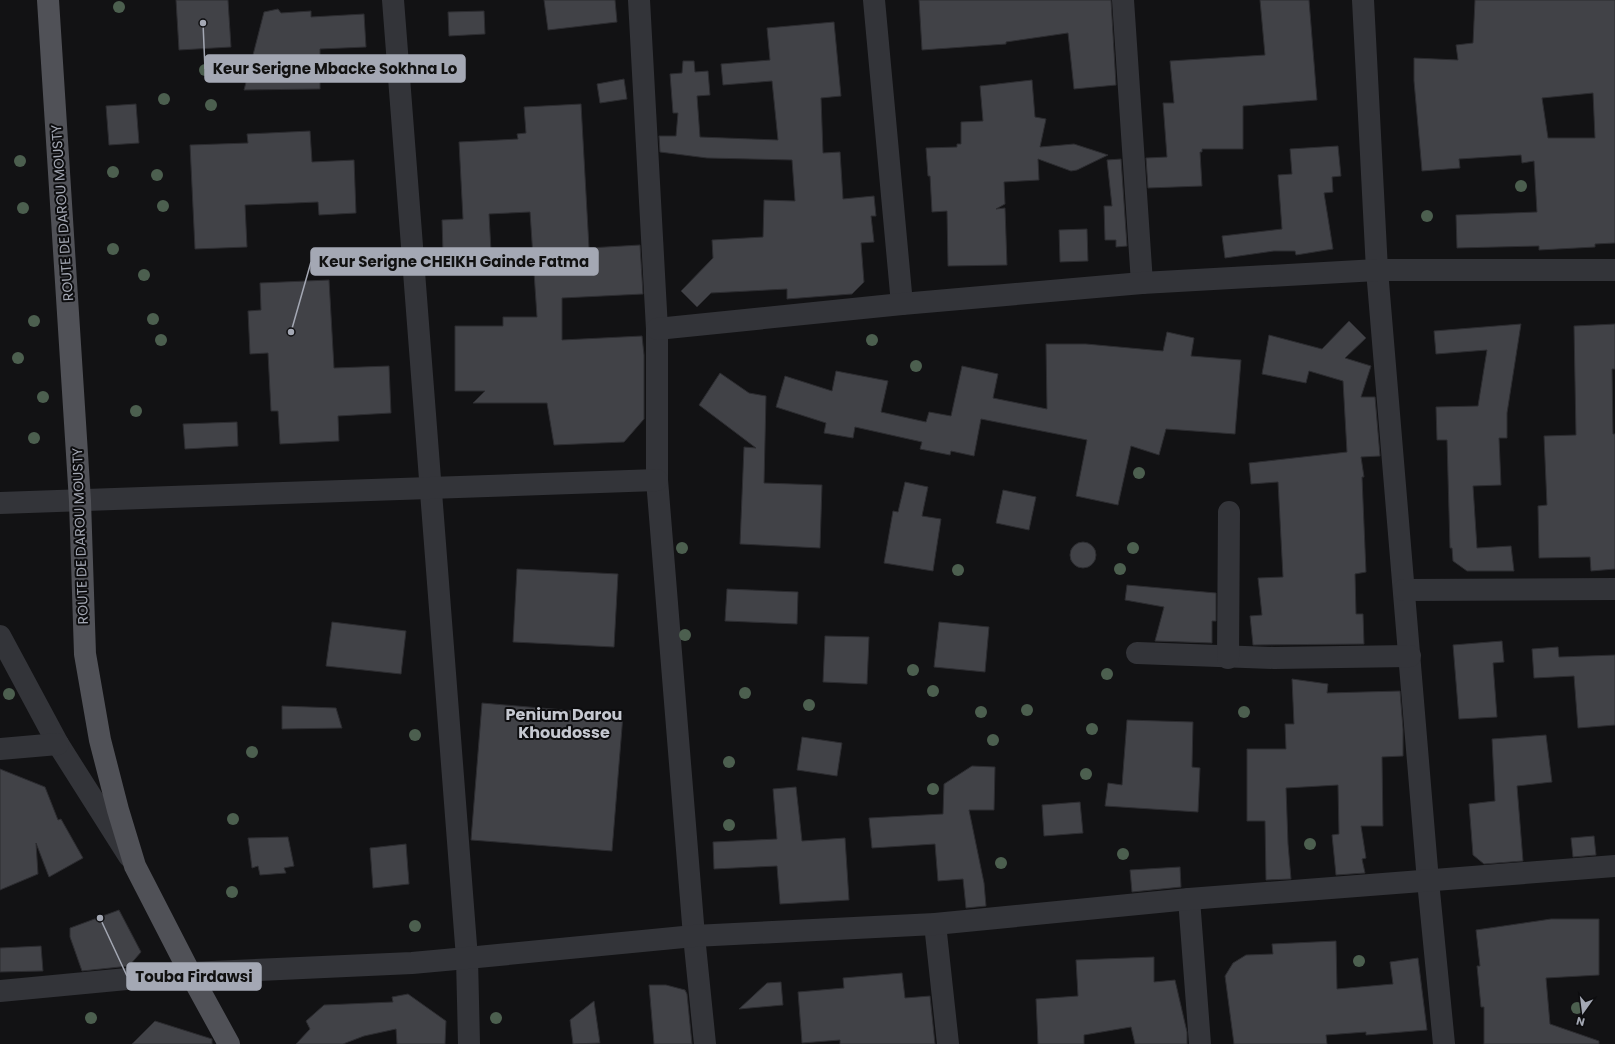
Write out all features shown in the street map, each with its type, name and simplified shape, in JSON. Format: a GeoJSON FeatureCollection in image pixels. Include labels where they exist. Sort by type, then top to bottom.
{"type":"FeatureCollection","features":[{"type":"Feature","properties":{"kind":"main road","name":"ROUTE DE DAROU MOUSTY"},"geometry":{"type":"LineString","coordinates":[[48,0],[80,501],[85,654],[100,740],[118,810],[135,866],[229,1044]]}},
{"type":"Feature","properties":{"kind":"street"},"geometry":{"type":"LineString","coordinates":[[393,0],[432,487],[467,958],[469,1044]]}},
{"type":"Feature","properties":{"kind":"street"},"geometry":{"type":"LineString","coordinates":[[638,0],[657,329],[657,480],[694,936],[705,1044]]}},
{"type":"Feature","properties":{"kind":"street"},"geometry":{"type":"LineString","coordinates":[[874,0],[902,304]]}},
{"type":"Feature","properties":{"kind":"street"},"geometry":{"type":"LineString","coordinates":[[1123,0],[1142,283]]}},
{"type":"Feature","properties":{"kind":"street"},"geometry":{"type":"LineString","coordinates":[[1363,0],[1377,270],[1428,881],[1444,1044]]}},
{"type":"Feature","properties":{"kind":"street"},"geometry":{"type":"LineString","coordinates":[[657,329],[902,304],[1142,283],[1377,270],[1615,270]]}},
{"type":"Feature","properties":{"kind":"street"},"geometry":{"type":"LineString","coordinates":[[0,503],[657,480]]}},
{"type":"Feature","properties":{"kind":"street"},"geometry":{"type":"LineString","coordinates":[[1228,658],[1229,512]]}},
{"type":"Feature","properties":{"kind":"street"},"geometry":{"type":"LineString","coordinates":[[1404,590],[1615,589]]}},
{"type":"Feature","properties":{"kind":"street"},"geometry":{"type":"LineString","coordinates":[[0,636],[58,744],[135,866]]}},
{"type":"Feature","properties":{"kind":"street"},"geometry":{"type":"LineString","coordinates":[[1137,653],[1228,658],[1410,656]]}},
{"type":"Feature","properties":{"kind":"street"},"geometry":{"type":"LineString","coordinates":[[0,749],[58,744]]}},
{"type":"Feature","properties":{"kind":"street"},"geometry":{"type":"LineString","coordinates":[[0,991],[190,972],[412,963],[694,936],[935,924],[1189,898],[1615,866]]}},
{"type":"Feature","properties":{"kind":"street"},"geometry":{"type":"LineString","coordinates":[[1189,898],[1200,1044]]}},
{"type":"Feature","properties":{"kind":"street"},"geometry":{"type":"LineString","coordinates":[[935,924],[948,1044]]}},
{"type":"Feature","properties":{"kind":"building"},"geometry":{"type":"Polygon","coordinates":[[[176,0],[228,0],[231,47],[179,50],[176,0]]]}},
{"type":"Feature","properties":{"kind":"building"},"geometry":{"type":"Polygon","coordinates":[[[544,0],[615,0],[617,22],[548,30],[544,0]]]}},
{"type":"Feature","properties":{"kind":"building"},"geometry":{"type":"Polygon","coordinates":[[[919,0],[1111,0],[1116,85],[1074,89],[1068,33],[1006,42],[1006,44],[922,50],[919,0]]]}},
{"type":"Feature","properties":{"kind":"building"},"geometry":{"type":"Polygon","coordinates":[[[1260,0],[1309,0],[1317,100],[1243,106],[1243,149],[1202,149],[1202,152],[1200,152],[1202,186],[1148,188],[1146,158],[1167,157],[1163,103],[1174,103],[1170,61],[1265,55],[1260,0]]]}},
{"type":"Feature","properties":{"kind":"building"},"geometry":{"type":"Polygon","coordinates":[[[1475,0],[1615,0],[1615,243],[1595,244],[1595,247],[1539,250],[1539,246],[1457,248],[1456,215],[1537,212],[1534,161],[1522,163],[1521,155],[1459,159],[1460,168],[1422,171],[1414,81],[1414,58],[1458,60],[1456,45],[1473,43],[1475,0]],[[1593,93],[1542,98],[1548,138],[1595,138],[1593,93]]]}},
{"type":"Feature","properties":{"kind":"building"},"geometry":{"type":"Polygon","coordinates":[[[278,9],[281,13],[311,11],[311,17],[364,14],[366,47],[320,49],[320,89],[244,90],[264,12],[278,9]]]}},
{"type":"Feature","properties":{"kind":"building"},"geometry":{"type":"Polygon","coordinates":[[[484,11],[485,34],[449,36],[448,12],[484,11]]]}},
{"type":"Feature","properties":{"kind":"building"},"geometry":{"type":"Polygon","coordinates":[[[834,22],[841,96],[821,98],[823,153],[840,152],[843,199],[874,196],[876,216],[871,216],[874,242],[861,243],[864,282],[852,294],[787,299],[787,289],[711,293],[697,307],[681,291],[713,258],[712,240],[763,237],[764,200],[795,201],[792,160],[707,158],[660,152],[659,136],[676,136],[678,113],[673,113],[670,74],[682,73],[683,61],[694,61],[695,72],[708,71],[710,95],[697,96],[700,137],[778,140],[772,81],[723,85],[721,64],[770,60],[767,28],[834,22]]]}},
{"type":"Feature","properties":{"kind":"building"},"geometry":{"type":"Polygon","coordinates":[[[624,79],[627,99],[600,103],[597,84],[624,79]]]}},
{"type":"Feature","properties":{"kind":"building"},"geometry":{"type":"Polygon","coordinates":[[[1032,80],[1035,117],[1046,119],[1040,147],[1074,144],[1108,155],[1077,170],[1071,171],[1038,159],[1039,180],[1004,182],[1005,204],[996,209],[1005,208],[1007,265],[948,266],[947,211],[932,212],[930,176],[928,176],[926,148],[957,147],[957,144],[961,144],[961,122],[983,121],[980,86],[1032,80]]]}},
{"type":"Feature","properties":{"kind":"building"},"geometry":{"type":"Polygon","coordinates":[[[136,104],[139,143],[109,145],[106,106],[136,104]]]}},
{"type":"Feature","properties":{"kind":"building"},"geometry":{"type":"Polygon","coordinates":[[[581,104],[589,248],[640,245],[643,294],[562,298],[562,340],[642,336],[644,355],[644,419],[624,442],[554,445],[547,403],[473,403],[485,391],[455,391],[455,326],[503,326],[503,317],[537,317],[530,212],[489,214],[491,251],[443,253],[442,220],[463,219],[459,142],[518,139],[517,134],[526,133],[524,107],[581,104]]]}},
{"type":"Feature","properties":{"kind":"building"},"geometry":{"type":"Polygon","coordinates":[[[310,131],[312,162],[354,160],[356,213],[319,215],[318,202],[245,205],[247,247],[195,249],[190,145],[248,143],[247,134],[310,131]]]}},
{"type":"Feature","properties":{"kind":"building"},"geometry":{"type":"Polygon","coordinates":[[[1338,146],[1341,176],[1332,177],[1333,192],[1324,193],[1333,249],[1296,255],[1295,251],[1274,251],[1225,258],[1222,236],[1282,229],[1278,175],[1292,174],[1290,149],[1338,146]]]}},
{"type":"Feature","properties":{"kind":"building"},"geometry":{"type":"Polygon","coordinates":[[[1121,159],[1127,246],[1116,247],[1116,240],[1105,240],[1104,206],[1112,206],[1107,160],[1121,159]]]}},
{"type":"Feature","properties":{"kind":"building"},"geometry":{"type":"Polygon","coordinates":[[[1087,229],[1088,261],[1060,262],[1059,230],[1087,229]]]}},
{"type":"Feature","properties":{"kind":"building"},"geometry":{"type":"Polygon","coordinates":[[[329,280],[334,368],[389,366],[391,413],[338,416],[339,441],[280,444],[278,411],[271,411],[268,353],[250,354],[248,311],[261,310],[260,283],[329,280]]]}},
{"type":"Feature","properties":{"kind":"building"},"geometry":{"type":"Polygon","coordinates":[[[1349,321],[1366,338],[1345,358],[1371,366],[1361,397],[1375,397],[1380,456],[1361,457],[1364,477],[1362,477],[1366,572],[1355,574],[1356,614],[1363,614],[1364,644],[1253,645],[1250,616],[1262,615],[1258,578],[1283,577],[1278,482],[1251,484],[1249,463],[1347,452],[1343,381],[1309,371],[1306,383],[1262,374],[1269,335],[1322,349],[1349,321]]]}},
{"type":"Feature","properties":{"kind":"building"},"geometry":{"type":"Polygon","coordinates":[[[1521,324],[1507,413],[1507,438],[1499,438],[1501,485],[1473,486],[1477,548],[1511,546],[1514,571],[1467,571],[1453,561],[1452,548],[1450,548],[1447,440],[1437,440],[1436,407],[1478,406],[1487,350],[1436,354],[1434,331],[1521,324]]]}},
{"type":"Feature","properties":{"kind":"building"},"geometry":{"type":"Polygon","coordinates":[[[1615,324],[1615,369],[1612,369],[1613,434],[1615,434],[1615,569],[1591,571],[1590,557],[1539,558],[1538,506],[1547,505],[1544,436],[1576,435],[1574,326],[1615,324]]]}},
{"type":"Feature","properties":{"kind":"building"},"geometry":{"type":"Polygon","coordinates":[[[1167,332],[1194,338],[1191,356],[1241,360],[1235,434],[1166,429],[1159,455],[1131,446],[1118,505],[1076,496],[1087,440],[981,419],[974,456],[951,451],[950,455],[920,449],[922,442],[855,427],[853,438],[824,433],[826,423],[776,407],[785,376],[832,391],[836,371],[888,381],[881,412],[926,422],[929,412],[951,416],[962,366],[998,374],[993,398],[1047,409],[1046,344],[1086,344],[1163,351],[1167,332]]]}},
{"type":"Feature","properties":{"kind":"building"},"geometry":{"type":"Polygon","coordinates":[[[720,373],[749,393],[766,396],[764,483],[822,485],[820,548],[740,544],[744,447],[756,448],[699,405],[720,373]]]}},
{"type":"Feature","properties":{"kind":"building"},"geometry":{"type":"Polygon","coordinates":[[[237,422],[238,446],[185,449],[183,424],[237,422]]]}},
{"type":"Feature","properties":{"kind":"building"},"geometry":{"type":"Polygon","coordinates":[[[905,482],[928,487],[922,516],[941,519],[933,571],[884,563],[893,511],[898,512],[905,482]]]}},
{"type":"Feature","properties":{"kind":"building"},"geometry":{"type":"Polygon","coordinates":[[[1003,490],[1036,497],[1029,530],[996,523],[1003,490]]]}},
{"type":"Feature","properties":{"kind":"building"},"geometry":{"type":"Polygon","coordinates":[[[1083,542],[1092,546],[1096,555],[1092,564],[1083,568],[1074,564],[1070,555],[1074,546],[1083,542]]]}},
{"type":"Feature","properties":{"kind":"building"},"geometry":{"type":"Polygon","coordinates":[[[517,569],[618,574],[614,647],[513,642],[517,569]]]}},
{"type":"Feature","properties":{"kind":"building"},"geometry":{"type":"Polygon","coordinates":[[[1127,585],[1216,593],[1216,621],[1212,621],[1212,643],[1155,641],[1164,607],[1125,600],[1127,585]]]}},
{"type":"Feature","properties":{"kind":"building"},"geometry":{"type":"Polygon","coordinates":[[[727,589],[798,592],[797,624],[725,621],[727,589]]]}},
{"type":"Feature","properties":{"kind":"building"},"geometry":{"type":"Polygon","coordinates":[[[332,622],[406,631],[401,674],[326,666],[332,622]]]}},
{"type":"Feature","properties":{"kind":"building"},"geometry":{"type":"Polygon","coordinates":[[[939,622],[989,627],[985,672],[934,667],[939,622]]]}},
{"type":"Feature","properties":{"kind":"building"},"geometry":{"type":"Polygon","coordinates":[[[825,636],[869,637],[867,684],[823,682],[825,636]]]}},
{"type":"Feature","properties":{"kind":"building"},"geometry":{"type":"Polygon","coordinates":[[[1502,641],[1504,662],[1493,663],[1497,717],[1459,719],[1453,645],[1502,641]]]}},
{"type":"Feature","properties":{"kind":"building"},"geometry":{"type":"Polygon","coordinates":[[[1558,647],[1559,657],[1615,655],[1615,725],[1578,728],[1574,676],[1534,678],[1532,649],[1558,647]]]}},
{"type":"Feature","properties":{"kind":"building"},"geometry":{"type":"Polygon","coordinates":[[[1292,679],[1328,684],[1327,693],[1400,691],[1403,729],[1403,756],[1382,757],[1383,826],[1361,826],[1366,858],[1362,859],[1365,873],[1336,875],[1332,835],[1339,834],[1338,785],[1286,788],[1291,879],[1266,880],[1265,821],[1247,821],[1247,749],[1286,749],[1285,724],[1294,724],[1292,679]]]}},
{"type":"Feature","properties":{"kind":"building"},"geometry":{"type":"Polygon","coordinates":[[[482,703],[623,715],[612,851],[471,840],[482,703]]]}},
{"type":"Feature","properties":{"kind":"building"},"geometry":{"type":"Polygon","coordinates":[[[282,706],[336,708],[342,728],[282,729],[282,706]]]}},
{"type":"Feature","properties":{"kind":"building"},"geometry":{"type":"Polygon","coordinates":[[[1127,720],[1193,722],[1192,767],[1200,768],[1198,812],[1105,806],[1108,783],[1122,785],[1127,720]]]}},
{"type":"Feature","properties":{"kind":"building"},"geometry":{"type":"Polygon","coordinates":[[[1546,735],[1552,782],[1517,786],[1523,861],[1484,864],[1473,855],[1469,804],[1495,801],[1492,739],[1546,735]]]}},
{"type":"Feature","properties":{"kind":"building"},"geometry":{"type":"Polygon","coordinates":[[[802,737],[842,743],[837,776],[797,770],[802,737]]]}},
{"type":"Feature","properties":{"kind":"building"},"geometry":{"type":"Polygon","coordinates":[[[972,766],[995,767],[994,810],[969,810],[984,883],[986,906],[966,908],[963,879],[938,881],[935,844],[872,848],[869,818],[943,814],[944,784],[972,766]]]}},
{"type":"Feature","properties":{"kind":"building"},"geometry":{"type":"Polygon","coordinates":[[[0,769],[45,787],[58,820],[61,819],[83,858],[49,877],[36,843],[38,874],[0,890],[0,769]]]}},
{"type":"Feature","properties":{"kind":"building"},"geometry":{"type":"Polygon","coordinates":[[[796,787],[802,841],[845,838],[849,900],[780,904],[777,866],[714,869],[713,842],[777,839],[773,789],[796,787]]]}},
{"type":"Feature","properties":{"kind":"building"},"geometry":{"type":"Polygon","coordinates":[[[1080,802],[1083,833],[1044,836],[1042,805],[1080,802]]]}},
{"type":"Feature","properties":{"kind":"building"},"geometry":{"type":"Polygon","coordinates":[[[1594,836],[1596,855],[1573,857],[1571,838],[1594,836]]]}},
{"type":"Feature","properties":{"kind":"building"},"geometry":{"type":"Polygon","coordinates":[[[288,837],[294,866],[284,868],[286,873],[260,875],[258,866],[252,868],[248,838],[288,837]]]}},
{"type":"Feature","properties":{"kind":"building"},"geometry":{"type":"Polygon","coordinates":[[[406,844],[409,884],[373,888],[370,848],[406,844]]]}},
{"type":"Feature","properties":{"kind":"building"},"geometry":{"type":"Polygon","coordinates":[[[1180,867],[1181,887],[1132,892],[1130,870],[1180,867]]]}},
{"type":"Feature","properties":{"kind":"building"},"geometry":{"type":"Polygon","coordinates":[[[119,910],[141,952],[129,966],[82,971],[70,937],[70,928],[119,910]]]}},
{"type":"Feature","properties":{"kind":"building"},"geometry":{"type":"Polygon","coordinates":[[[1551,919],[1599,919],[1599,975],[1546,978],[1550,1024],[1599,1041],[1599,1044],[1484,1044],[1484,1007],[1481,1007],[1477,966],[1480,966],[1476,930],[1551,919]]]}},
{"type":"Feature","properties":{"kind":"building"},"geometry":{"type":"Polygon","coordinates":[[[1336,941],[1337,989],[1393,984],[1390,962],[1418,958],[1427,1030],[1366,1035],[1366,1032],[1326,1035],[1327,1044],[1234,1044],[1225,976],[1233,963],[1246,955],[1273,954],[1272,944],[1336,941]]]}},
{"type":"Feature","properties":{"kind":"building"},"geometry":{"type":"Polygon","coordinates":[[[41,946],[43,971],[0,972],[0,948],[41,946]]]}},
{"type":"Feature","properties":{"kind":"building"},"geometry":{"type":"Polygon","coordinates":[[[1154,957],[1154,982],[1175,980],[1187,1032],[1187,1044],[1135,1044],[1131,1027],[1084,1035],[1084,1044],[1038,1044],[1036,999],[1078,996],[1076,960],[1154,957]]]}},
{"type":"Feature","properties":{"kind":"building"},"geometry":{"type":"Polygon","coordinates":[[[902,973],[905,998],[930,996],[935,1044],[840,1044],[840,1040],[802,1043],[798,992],[844,988],[843,978],[902,973]]]}},
{"type":"Feature","properties":{"kind":"building"},"geometry":{"type":"Polygon","coordinates":[[[781,982],[783,1005],[739,1009],[767,983],[781,982]]]}},
{"type":"Feature","properties":{"kind":"building"},"geometry":{"type":"Polygon","coordinates":[[[649,985],[666,985],[685,990],[687,994],[692,1044],[654,1044],[649,985]]]}},
{"type":"Feature","properties":{"kind":"building"},"geometry":{"type":"Polygon","coordinates":[[[408,994],[446,1021],[445,1044],[397,1044],[396,1029],[364,1036],[343,1044],[296,1044],[310,1029],[306,1021],[324,1005],[393,1002],[392,997],[408,994]]]}},
{"type":"Feature","properties":{"kind":"building"},"geometry":{"type":"Polygon","coordinates":[[[594,1001],[600,1043],[573,1044],[570,1020],[594,1001]]]}},
{"type":"Feature","properties":{"kind":"building"},"geometry":{"type":"Polygon","coordinates":[[[155,1021],[212,1039],[212,1044],[132,1044],[155,1021]]]}},
{"type":"Feature","properties":{"kind":"place","name":"Keur Serigne Mbacke Sokhna Lo"},"geometry":{"type":"Point","coordinates":[203,23]}},
{"type":"Feature","properties":{"kind":"place","name":"Keur Serigne CHEIKH Gainde Fatma"},"geometry":{"type":"Point","coordinates":[291,332]}},
{"type":"Feature","properties":{"kind":"place","name":"Touba Firdawsi"},"geometry":{"type":"Point","coordinates":[100,918]}},
{"type":"Feature","properties":{"kind":"district","name":"Penium Darou Khoudosse"},"geometry":{"type":"Point","coordinates":[564,723]}}]}
